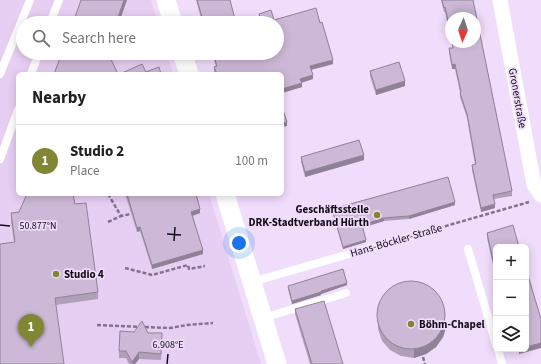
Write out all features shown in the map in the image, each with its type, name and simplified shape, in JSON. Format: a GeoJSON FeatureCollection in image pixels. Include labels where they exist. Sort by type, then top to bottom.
{"type":"FeatureCollection","features":[{"type":"Feature","properties":{"kind":"street"},"geometry":{"type":"LineString","coordinates":[[166,0],[171,16]]}},
{"type":"Feature","properties":{"kind":"street","name":"Gronerstraße"},"geometry":{"type":"LineString","coordinates":[[500,0],[537,198]]}},
{"type":"Feature","properties":{"kind":"street"},"geometry":{"type":"LineString","coordinates":[[184,60],[187,72]]}},
{"type":"Feature","properties":{"kind":"street"},"geometry":{"type":"LineString","coordinates":[[226,196],[276,364]]}},
{"type":"Feature","properties":{"kind":"lane"},"geometry":{"type":"LineString","coordinates":[[24,16],[30,0]]}},
{"type":"Feature","properties":{"kind":"lane"},"geometry":{"type":"LineString","coordinates":[[53,16],[59,0]]}},
{"type":"Feature","properties":{"kind":"lane"},"geometry":{"type":"LineString","coordinates":[[0,74],[16,35]]}},
{"type":"Feature","properties":{"kind":"lane"},"geometry":{"type":"LineString","coordinates":[[32,72],[36,60]]}},
{"type":"Feature","properties":{"kind":"lane"},"geometry":{"type":"LineString","coordinates":[[0,159],[16,115]]}},
{"type":"Feature","properties":{"kind":"lane","name":"Hans-Böckler-Straße"},"geometry":{"type":"LineString","coordinates":[[252,282],[429,231]]}},
{"type":"Feature","properties":{"kind":"lane"},"geometry":{"type":"LineString","coordinates":[[468,249],[493,334]]}},
{"type":"Feature","properties":{"kind":"lane"},"geometry":{"type":"LineString","coordinates":[[262,318],[346,293]]}},
{"type":"Feature","properties":{"kind":"lane"},"geometry":{"type":"LineString","coordinates":[[499,352],[502,364]]}},
{"type":"Feature","properties":{"kind":"path"},"geometry":{"type":"LineString","coordinates":[[109,196],[121,216]]}},
{"type":"Feature","properties":{"kind":"path","name":"Hans-Böckler-Straße"},"geometry":{"type":"LineString","coordinates":[[429,231],[537,198]]}},
{"type":"Feature","properties":{"kind":"path"},"geometry":{"type":"LineString","coordinates":[[108,222],[121,216],[131,214]]}},
{"type":"Feature","properties":{"kind":"path"},"geometry":{"type":"LineString","coordinates":[[125,268],[152,275],[188,265],[189,270],[205,266]]}},
{"type":"Feature","properties":{"kind":"path"},"geometry":{"type":"LineString","coordinates":[[97,325],[170,328],[213,323]]}},
{"type":"Feature","properties":{"kind":"path"},"geometry":{"type":"LineString","coordinates":[[423,357],[425,364]]}},
{"type":"Feature","properties":{"kind":"shaded area"},"geometry":{"type":"Polygon","coordinates":[[[0,0],[151,0],[156,16],[16,16],[16,60],[169,60],[172,72],[16,72],[16,196],[210,196],[261,364],[0,364],[0,0]]]}},
{"type":"Feature","properties":{"kind":"building"},"geometry":{"type":"Polygon","coordinates":[[[81,0],[124,0],[118,16],[75,16],[81,0]]]}},
{"type":"Feature","properties":{"kind":"building"},"geometry":{"type":"Polygon","coordinates":[[[197,0],[230,0],[234,16],[202,16],[197,0]]]}},
{"type":"Feature","properties":{"kind":"building"},"geometry":{"type":"Polygon","coordinates":[[[442,0],[473,0],[475,12],[446,12],[445,7],[444,8],[442,0]]]}},
{"type":"Feature","properties":{"kind":"building"},"geometry":{"type":"Polygon","coordinates":[[[316,8],[320,23],[322,22],[333,60],[310,66],[313,75],[300,79],[302,83],[284,88],[284,72],[216,72],[214,67],[217,66],[215,60],[284,60],[284,17],[316,8]]]}},
{"type":"Feature","properties":{"kind":"building"},"geometry":{"type":"Polygon","coordinates":[[[271,10],[273,16],[260,16],[259,14],[271,10]]]}},
{"type":"Feature","properties":{"kind":"building"},"geometry":{"type":"Polygon","coordinates":[[[481,39],[512,191],[493,195],[495,204],[481,208],[472,165],[476,164],[467,114],[460,93],[455,64],[452,65],[449,48],[481,48],[481,39]]]}},
{"type":"Feature","properties":{"kind":"building"},"geometry":{"type":"Polygon","coordinates":[[[59,60],[111,60],[117,72],[55,72],[59,60]]]}},
{"type":"Feature","properties":{"kind":"building"},"geometry":{"type":"Polygon","coordinates":[[[399,62],[405,81],[376,90],[370,71],[399,62]]]}},
{"type":"Feature","properties":{"kind":"building"},"geometry":{"type":"Polygon","coordinates":[[[142,64],[146,72],[124,72],[142,64]]]}},
{"type":"Feature","properties":{"kind":"building"},"geometry":{"type":"Polygon","coordinates":[[[159,67],[160,72],[146,72],[159,67]]]}},
{"type":"Feature","properties":{"kind":"building"},"geometry":{"type":"Polygon","coordinates":[[[284,113],[287,122],[284,123],[284,113]]]}},
{"type":"Feature","properties":{"kind":"building"},"geometry":{"type":"Polygon","coordinates":[[[359,140],[364,155],[305,172],[301,157],[359,140]]]}},
{"type":"Feature","properties":{"kind":"building","name":"Geschäftsstelle DRK-Stadtverband Hürth"},"geometry":{"type":"Polygon","coordinates":[[[448,177],[455,202],[409,216],[384,218],[362,225],[366,240],[343,247],[332,209],[448,177]]]}},
{"type":"Feature","properties":{"kind":"building"},"geometry":{"type":"Polygon","coordinates":[[[26,196],[73,196],[75,204],[86,203],[98,292],[55,298],[64,364],[0,364],[0,244],[15,242],[11,213],[19,212],[26,196]]]}},
{"type":"Feature","properties":{"kind":"building"},"geometry":{"type":"Polygon","coordinates":[[[128,196],[197,196],[200,209],[191,212],[203,250],[152,265],[140,227],[137,228],[128,196]]]}},
{"type":"Feature","properties":{"kind":"building"},"geometry":{"type":"Polygon","coordinates":[[[513,225],[518,244],[493,244],[493,260],[487,233],[513,225]]]}},
{"type":"Feature","properties":{"kind":"building"},"geometry":{"type":"Polygon","coordinates":[[[343,269],[347,283],[292,301],[288,286],[343,269]]]}},
{"type":"Feature","properties":{"kind":"building"},"geometry":{"type":"Polygon","coordinates":[[[529,279],[541,319],[541,343],[529,346],[529,279]]]}},
{"type":"Feature","properties":{"kind":"building","name":"Böhm-Chapel"},"geometry":{"type":"Polygon","coordinates":[[[411,281],[424,284],[435,291],[442,302],[445,315],[442,328],[435,339],[424,346],[411,349],[398,346],[387,339],[380,328],[377,315],[380,302],[387,291],[398,284],[411,281]]]}},
{"type":"Feature","properties":{"kind":"building"},"geometry":{"type":"Polygon","coordinates":[[[324,301],[343,364],[312,364],[295,309],[324,301]]]}},
{"type":"Feature","properties":{"kind":"building"},"geometry":{"type":"Polygon","coordinates":[[[142,321],[148,333],[162,333],[161,354],[139,352],[132,362],[126,351],[119,351],[120,331],[134,332],[142,321]]]}},
{"type":"Feature","properties":{"kind":"place","name":"Geschäftsstelle DRK-Stadtverband Hürth"},"geometry":{"type":"Point","coordinates":[377,215]}},
{"type":"Feature","properties":{"kind":"place","name":"Studio 4"},"geometry":{"type":"Point","coordinates":[56,274]}},
{"type":"Feature","properties":{"kind":"place","name":"Böhm-Chapel"},"geometry":{"type":"Point","coordinates":[411,324]}},
{"type":"Feature","properties":{"kind":"place","name":"Studio 2"},"geometry":{"type":"Point","coordinates":[31,347]}}]}
